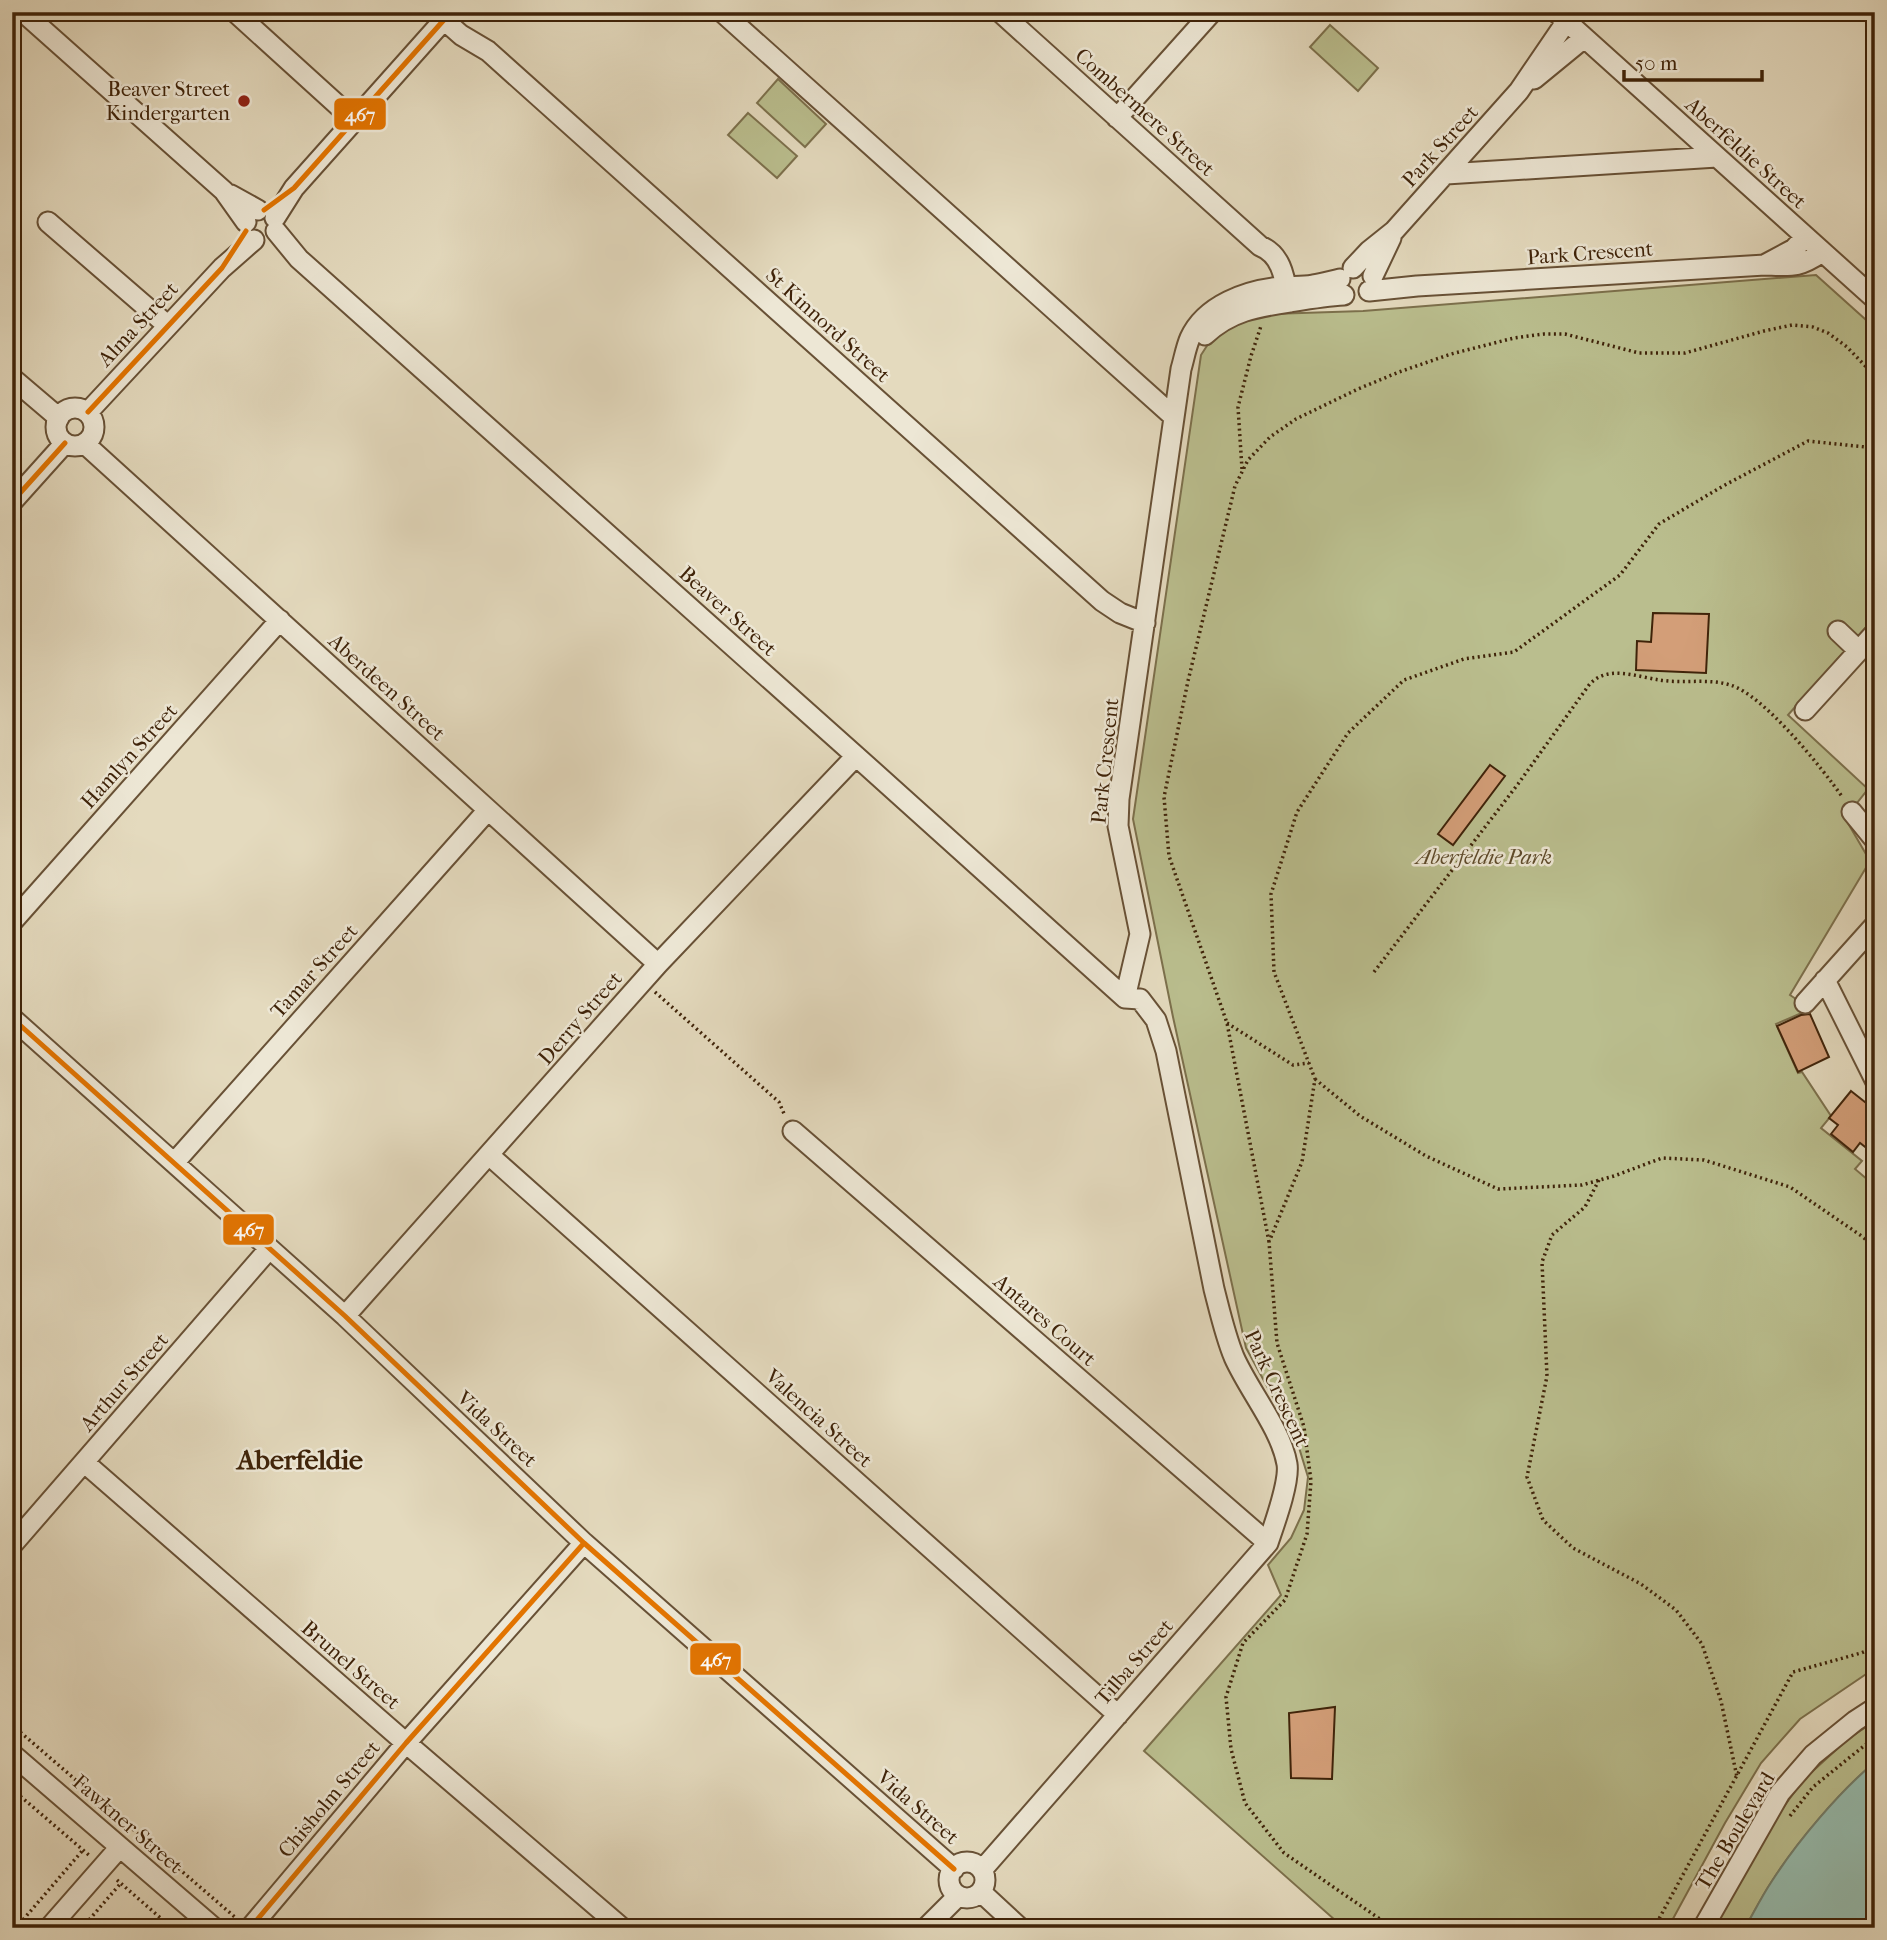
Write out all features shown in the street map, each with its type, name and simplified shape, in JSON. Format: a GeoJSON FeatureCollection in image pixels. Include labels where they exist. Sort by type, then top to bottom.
{"type":"FeatureCollection","features":[{"type":"Feature","properties":{"kind":"street","name":"Beaver Street"},"geometry":{"type":"LineString","coordinates":[[23,12],[1125,998]]}},
{"type":"Feature","properties":{"kind":"street"},"geometry":{"type":"LineString","coordinates":[[235,12],[354,120]]}},
{"type":"Feature","properties":{"kind":"street"},"geometry":{"type":"LineString","coordinates":[[722,12],[1174,417]]}},
{"type":"Feature","properties":{"kind":"street","name":"Combermere Street"},"geometry":{"type":"LineString","coordinates":[[1000,12],[1261,246],[1268,249],[1282,269],[1276,298]]}},
{"type":"Feature","properties":{"kind":"street"},"geometry":{"type":"LineString","coordinates":[[1118,118],[1212,12]]}},
{"type":"Feature","properties":{"kind":"street","name":"Alma Street"},"geometry":{"type":"LineString","coordinates":[[88,412],[261,225],[446,14]]}},
{"type":"Feature","properties":{"kind":"street","name":"St Kinnord Street"},"geometry":{"type":"LineString","coordinates":[[446,14],[461,35],[488,51],[1102,601],[1119,613],[1145,623]]}},
{"type":"Feature","properties":{"kind":"street","name":"Aberfeldie Street"},"geometry":{"type":"LineString","coordinates":[[1559,15],[1875,299]]}},
{"type":"Feature","properties":{"kind":"street","name":"Park Street"},"geometry":{"type":"LineString","coordinates":[[1519,91],[1559,15]]}},
{"type":"Feature","properties":{"kind":"street","name":"Park Street"},"geometry":{"type":"LineString","coordinates":[[1345,281],[1369,251],[1394,231],[1519,91],[1584,37]]}},
{"type":"Feature","properties":{"kind":"street"},"geometry":{"type":"LineString","coordinates":[[1446,174],[1717,157]]}},
{"type":"Feature","properties":{"kind":"street"},"geometry":{"type":"LineString","coordinates":[[48,222],[167,325]]}},
{"type":"Feature","properties":{"kind":"street","name":"Park Street"},"geometry":{"type":"LineString","coordinates":[[1372,281],[1394,231]]}},
{"type":"Feature","properties":{"kind":"street","name":"Park Crescent"},"geometry":{"type":"LineString","coordinates":[[1765,264],[1794,249],[1805,237]]}},
{"type":"Feature","properties":{"kind":"street","name":"Park Crescent"},"geometry":{"type":"LineString","coordinates":[[1288,1466],[1279,1441],[1235,1357],[1223,1322],[1166,1051],[1156,1020],[1140,999],[1125,998],[1140,934],[1118,826],[1119,799],[1181,369],[1190,338],[1199,324],[1222,304],[1252,292],[1276,298],[1317,285],[1345,281],[1354,297],[1361,296],[1372,281],[1418,286],[1765,264],[1792,266],[1805,263],[1822,252]]}},
{"type":"Feature","properties":{"kind":"street"},"geometry":{"type":"LineString","coordinates":[[1345,281],[1362,268],[1372,281]]}},
{"type":"Feature","properties":{"kind":"street"},"geometry":{"type":"LineString","coordinates":[[12,378],[59,418]]}},
{"type":"Feature","properties":{"kind":"street"},"geometry":{"type":"LineString","coordinates":[[72,408],[88,412],[93,420],[92,437],[85,444],[75,447],[65,443],[57,432],[59,418],[72,408]]}},
{"type":"Feature","properties":{"kind":"street"},"geometry":{"type":"LineString","coordinates":[[12,502],[65,443]]}},
{"type":"Feature","properties":{"kind":"street","name":"Aberdeen Street"},"geometry":{"type":"LineString","coordinates":[[85,444],[658,964]]}},
{"type":"Feature","properties":{"kind":"street","name":"Hamlyn Street"},"geometry":{"type":"LineString","coordinates":[[12,922],[280,620]]}},
{"type":"Feature","properties":{"kind":"street"},"geometry":{"type":"LineString","coordinates":[[1838,631],[1858,651]]}},
{"type":"Feature","properties":{"kind":"street"},"geometry":{"type":"LineString","coordinates":[[1805,710],[1875,633]]}},
{"type":"Feature","properties":{"kind":"street","name":"Derry Street"},"geometry":{"type":"LineString","coordinates":[[345,1316],[658,964],[856,756]]}},
{"type":"Feature","properties":{"kind":"street","name":"Tamar Street"},"geometry":{"type":"LineString","coordinates":[[174,1163],[488,810]]}},
{"type":"Feature","properties":{"kind":"street"},"geometry":{"type":"LineString","coordinates":[[1852,812],[1875,840]]}},
{"type":"Feature","properties":{"kind":"street"},"geometry":{"type":"LineString","coordinates":[[1805,1003],[1875,925]]}},
{"type":"Feature","properties":{"kind":"street"},"geometry":{"type":"LineString","coordinates":[[1825,980],[1875,1080]]}},
{"type":"Feature","properties":{"kind":"street","name":"Vida Street"},"geometry":{"type":"LineString","coordinates":[[12,1018],[345,1316],[584,1543],[954,1869]]}},
{"type":"Feature","properties":{"kind":"street","name":"Antares Court"},"geometry":{"type":"LineString","coordinates":[[793,1131],[1268,1543]]}},
{"type":"Feature","properties":{"kind":"street","name":"Valencia Street"},"geometry":{"type":"LineString","coordinates":[[489,1155],[1118,1715]]}},
{"type":"Feature","properties":{"kind":"street","name":"Arthur Street"},"geometry":{"type":"LineString","coordinates":[[12,1545],[269,1249]]}},
{"type":"Feature","properties":{"kind":"street","name":"Brunel Street"},"geometry":{"type":"LineString","coordinates":[[85,1463],[621,1928]]}},
{"type":"Feature","properties":{"kind":"street","name":"Tilba Street"},"geometry":{"type":"LineString","coordinates":[[982,1870],[1268,1543],[1280,1509],[1288,1466]]}},
{"type":"Feature","properties":{"kind":"street","name":"Chisholm Street"},"geometry":{"type":"LineString","coordinates":[[244,1923],[584,1543]]}},
{"type":"Feature","properties":{"kind":"street","name":"The Boulevard"},"geometry":{"type":"LineString","coordinates":[[1703,1928],[1780,1793],[1813,1755],[1875,1708]]}},
{"type":"Feature","properties":{"kind":"street","name":"Fawkner Street"},"geometry":{"type":"LineString","coordinates":[[12,1754],[214,1928]]}},
{"type":"Feature","properties":{"kind":"street"},"geometry":{"type":"LineString","coordinates":[[49,1928],[120,1847]]}},
{"type":"Feature","properties":{"kind":"street"},"geometry":{"type":"LineString","coordinates":[[965,1863],[976,1865],[982,1870],[985,1881],[981,1892],[970,1898],[958,1896],[950,1880],[954,1869],[965,1863]]}},
{"type":"Feature","properties":{"kind":"street"},"geometry":{"type":"LineString","coordinates":[[981,1892],[1020,1928]]}},
{"type":"Feature","properties":{"kind":"street"},"geometry":{"type":"LineString","coordinates":[[926,1928],[958,1896]]}},
{"type":"Feature","properties":{"kind":"path"},"geometry":{"type":"LineString","coordinates":[[1242,471],[1238,407],[1264,318],[1276,298]]}},
{"type":"Feature","properties":{"kind":"path"},"geometry":{"type":"LineString","coordinates":[[1393,1928],[1284,1853],[1245,1803],[1231,1749],[1227,1697],[1243,1643],[1285,1600],[1307,1534],[1311,1481],[1304,1427],[1277,1343],[1269,1242],[1227,1023],[1169,856],[1164,797],[1197,642],[1235,486],[1248,460],[1270,437],[1308,412],[1399,372],[1451,354],[1514,338],[1565,334],[1639,353],[1685,353],[1792,325],[1814,327],[1828,333],[1847,347],[1875,376]]}},
{"type":"Feature","properties":{"kind":"path"},"geometry":{"type":"LineString","coordinates":[[1269,1242],[1302,1162],[1315,1079],[1274,972],[1271,894],[1297,812],[1348,733],[1404,680],[1464,659],[1514,652],[1620,575],[1659,524],[1723,486],[1808,441],[1875,448]]}},
{"type":"Feature","properties":{"kind":"path"},"geometry":{"type":"LineString","coordinates":[[1374,972],[1518,784],[1589,685],[1600,676],[1630,674],[1660,680],[1726,683],[1741,688],[1792,735],[1829,777],[1852,812]]}},
{"type":"Feature","properties":{"kind":"path"},"geometry":{"type":"LineString","coordinates":[[643,981],[779,1102],[793,1131]]}},
{"type":"Feature","properties":{"kind":"path"},"geometry":{"type":"LineString","coordinates":[[1227,1023],[1293,1065],[1309,1063]]}},
{"type":"Feature","properties":{"kind":"path"},"geometry":{"type":"LineString","coordinates":[[1315,1079],[1371,1123],[1426,1156],[1498,1189],[1582,1185],[1662,1158],[1704,1160],[1790,1187],[1875,1248]]}},
{"type":"Feature","properties":{"kind":"path"},"geometry":{"type":"LineString","coordinates":[[1599,1180],[1585,1207],[1552,1235],[1542,1262],[1546,1376],[1527,1477],[1543,1520],[1573,1548],[1641,1584],[1676,1610],[1702,1644],[1721,1701],[1737,1777]]}},
{"type":"Feature","properties":{"kind":"path"},"geometry":{"type":"LineString","coordinates":[[1654,1928],[1793,1672],[1875,1647]]}},
{"type":"Feature","properties":{"kind":"path"},"geometry":{"type":"LineString","coordinates":[[12,1725],[244,1923]]}},
{"type":"Feature","properties":{"kind":"path"},"geometry":{"type":"LineString","coordinates":[[1788,1818],[1813,1787],[1875,1737]]}},
{"type":"Feature","properties":{"kind":"path"},"geometry":{"type":"LineString","coordinates":[[16,1928],[83,1850]]}},
{"type":"Feature","properties":{"kind":"path"},"geometry":{"type":"LineString","coordinates":[[82,1928],[121,1883]]}},
{"type":"Feature","properties":{"kind":"green space"},"geometry":{"type":"Polygon","coordinates":[[[1330,25],[1378,68],[1358,91],[1310,47],[1330,25]]]}},
{"type":"Feature","properties":{"kind":"green space"},"geometry":{"type":"Polygon","coordinates":[[[778,79],[826,124],[805,147],[757,103],[778,79]]]}},
{"type":"Feature","properties":{"kind":"green space"},"geometry":{"type":"Polygon","coordinates":[[[748,113],[797,156],[777,178],[728,135],[748,113]]]}},
{"type":"Feature","properties":{"kind":"green space","name":"Aberfeldie Park"},"geometry":{"type":"Polygon","coordinates":[[[1816,275],[1875,328],[1875,617],[1788,715],[1868,789],[1845,818],[1870,861],[1790,995],[1811,1009],[1776,1024],[1798,1073],[1802,1072],[1831,1116],[1821,1128],[1862,1161],[1855,1169],[1875,1186],[1875,1668],[1800,1719],[1761,1763],[1668,1928],[1344,1928],[1144,1751],[1281,1595],[1268,1565],[1291,1538],[1304,1510],[1308,1477],[1297,1441],[1246,1348],[1173,1017],[1133,819],[1201,355],[1212,338],[1243,318],[1271,314],[1363,311],[1816,275]]]}},
{"type":"Feature","properties":{"kind":"green space"},"geometry":{"type":"Polygon","coordinates":[[[1875,1721],[1875,1762],[1847,1788],[1806,1834],[1772,1881],[1745,1928],[1712,1928],[1767,1830],[1803,1780],[1848,1739],[1875,1721]]]}},
{"type":"Feature","properties":{"kind":"shaded area"},"geometry":{"type":"Polygon","coordinates":[[[1875,1762],[1875,1928],[1745,1928],[1772,1881],[1806,1834],[1847,1788],[1875,1762]]]}},
{"type":"Feature","properties":{"kind":"building"},"geometry":{"type":"Polygon","coordinates":[[[1653,613],[1709,614],[1706,673],[1636,670],[1637,641],[1651,642],[1653,613]]]}},
{"type":"Feature","properties":{"kind":"building"},"geometry":{"type":"Polygon","coordinates":[[[1490,765],[1505,776],[1453,845],[1438,834],[1490,765]]]}},
{"type":"Feature","properties":{"kind":"building"},"geometry":{"type":"Polygon","coordinates":[[[1810,1014],[1829,1057],[1798,1072],[1777,1026],[1801,1015],[1810,1014]]]}},
{"type":"Feature","properties":{"kind":"building"},"geometry":{"type":"Polygon","coordinates":[[[1851,1091],[1875,1110],[1875,1143],[1869,1150],[1860,1143],[1853,1152],[1831,1134],[1838,1125],[1829,1118],[1851,1091]]]}},
{"type":"Feature","properties":{"kind":"building"},"geometry":{"type":"Polygon","coordinates":[[[1335,1707],[1332,1779],[1291,1778],[1289,1713],[1335,1707]]]}},
{"type":"Feature","properties":{"kind":"transit line","name":"467"},"geometry":{"type":"LineString","coordinates":[[264,210],[294,188],[451,12]]}},
{"type":"Feature","properties":{"kind":"transit line","name":"467"},"geometry":{"type":"LineString","coordinates":[[88,412],[222,268],[246,231]]}},
{"type":"Feature","properties":{"kind":"transit line","name":"467"},"geometry":{"type":"LineString","coordinates":[[12,502],[65,443]]}},
{"type":"Feature","properties":{"kind":"transit line","name":"467"},"geometry":{"type":"LineString","coordinates":[[12,1018],[345,1316],[584,1543],[954,1869]]}},
{"type":"Feature","properties":{"kind":"transit line","name":"467"},"geometry":{"type":"LineString","coordinates":[[250,1928],[406,1743],[584,1543]]}},
{"type":"Feature","properties":{"kind":"place","name":"Beaver Street Kindergarten"},"geometry":{"type":"Point","coordinates":[244,101]}},
{"type":"Feature","properties":{"kind":"district","name":"Aberfeldie"},"geometry":{"type":"Point","coordinates":[300,1459]}}]}
